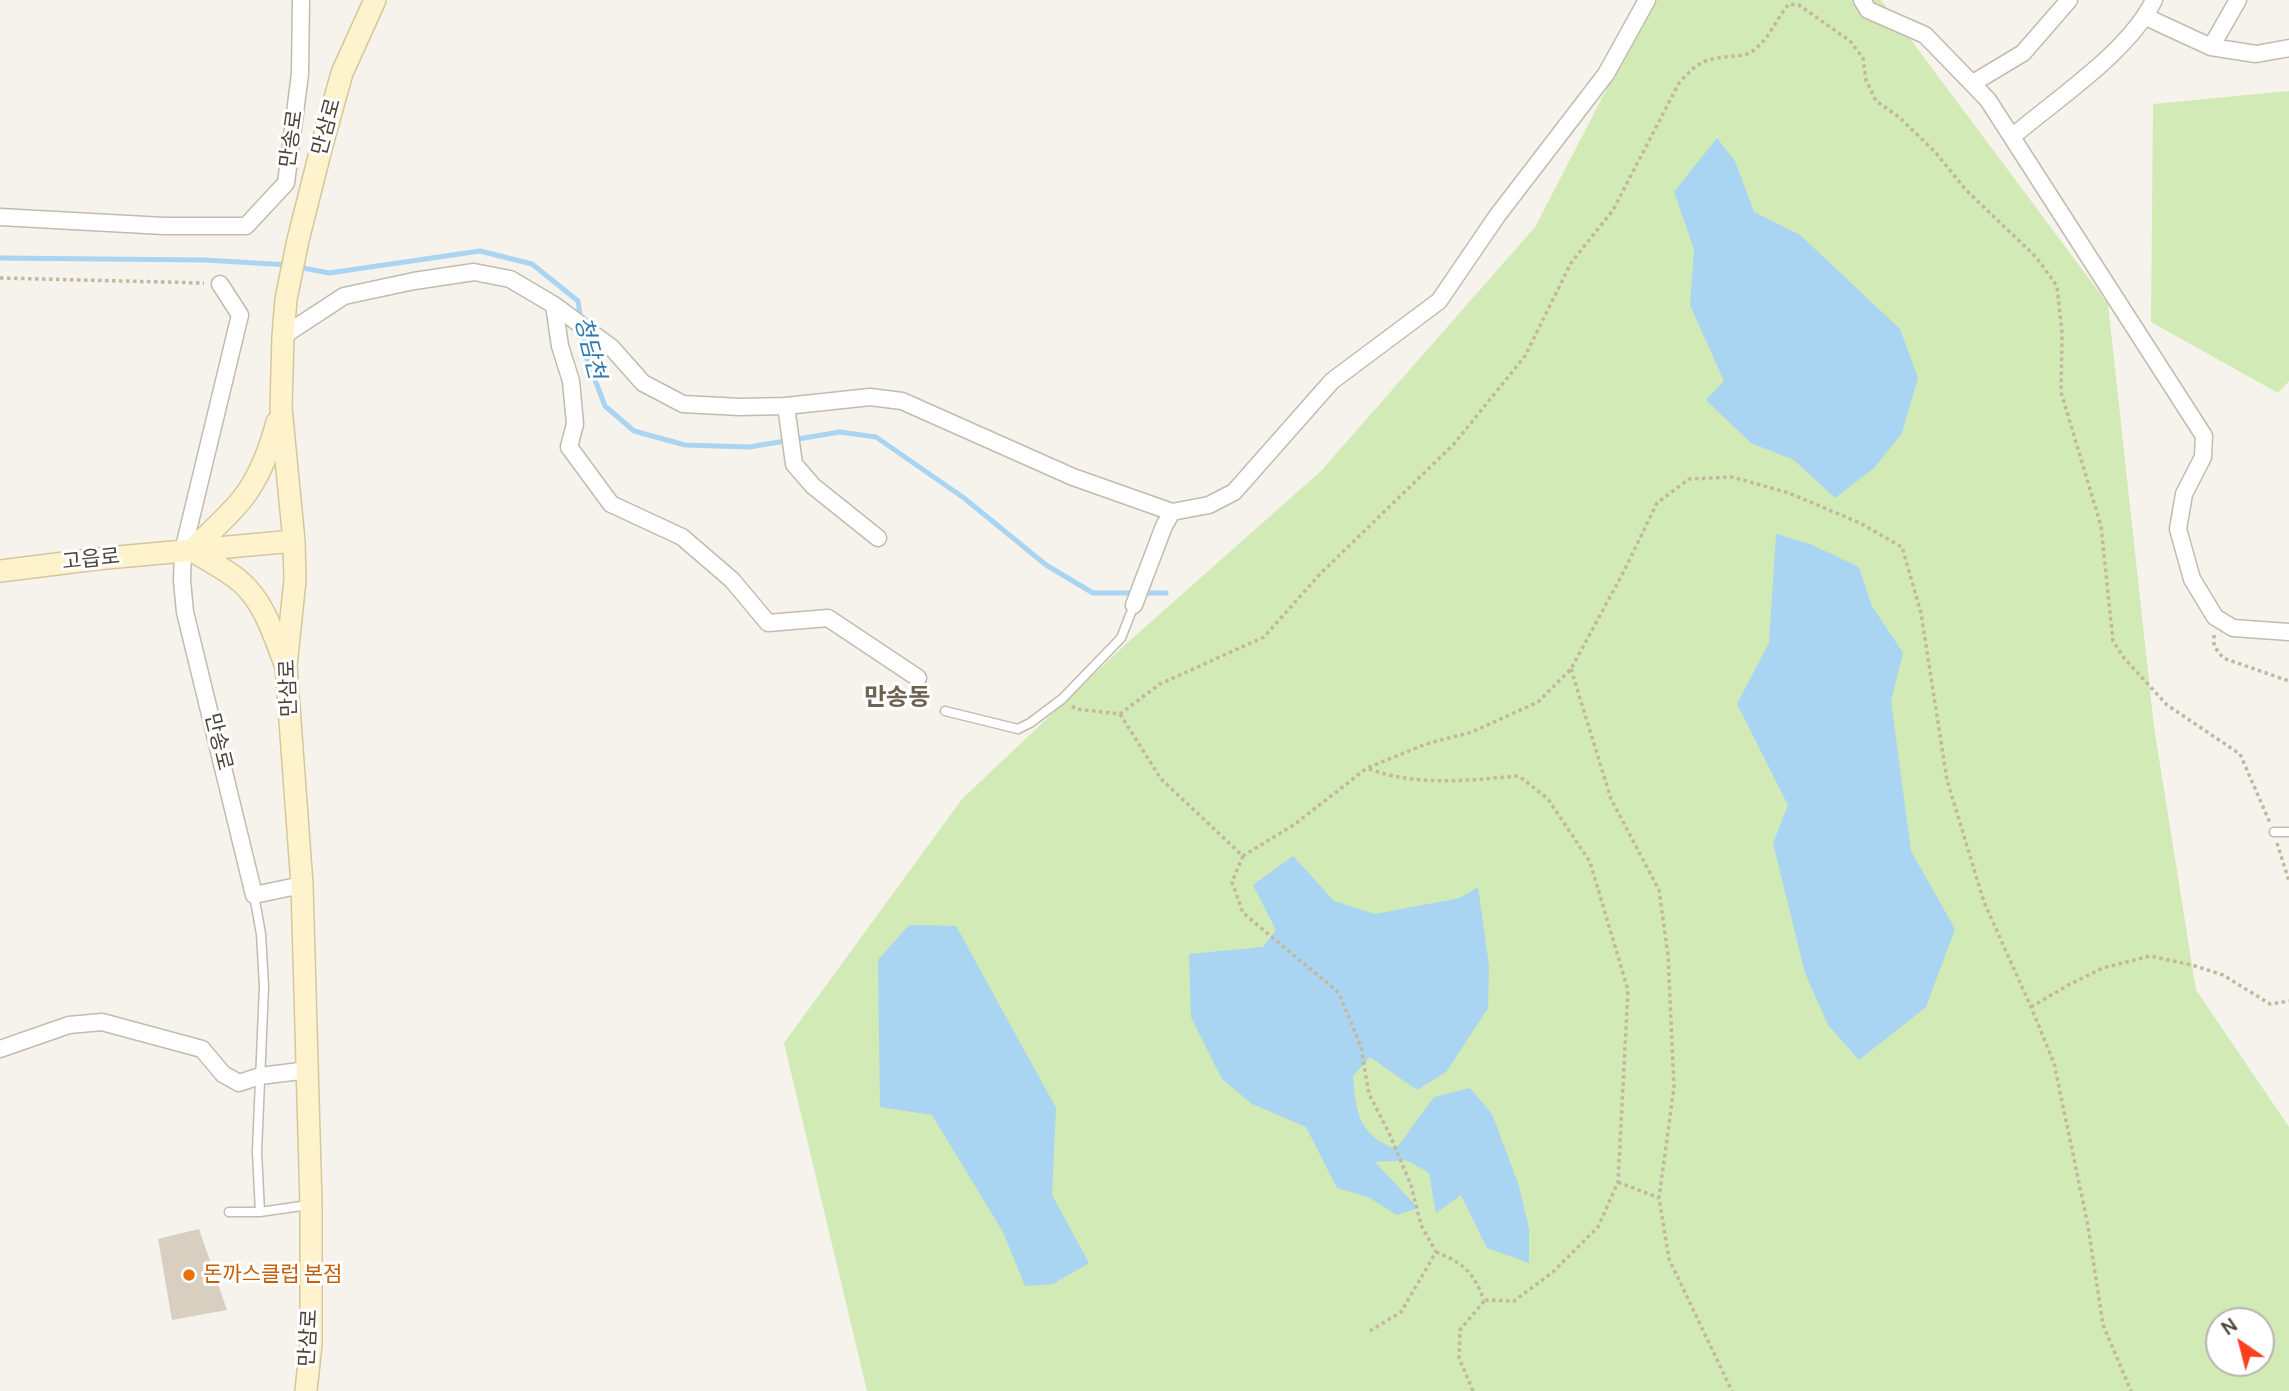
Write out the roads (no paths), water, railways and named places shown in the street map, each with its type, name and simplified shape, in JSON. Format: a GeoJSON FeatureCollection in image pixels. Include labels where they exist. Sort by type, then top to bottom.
{"type":"FeatureCollection","features":[{"type":"Feature","properties":{"kind":"street","name":"만송로"},"geometry":{"type":"LineString","coordinates":[[0,217],[164,226],[246,226],[286,183],[300,74],[301,0]]}},
{"type":"Feature","properties":{"kind":"street","name":"만삼로"},"geometry":{"type":"LineString","coordinates":[[306,1391],[311,1344],[311,1205],[302,885],[286,666],[295,580],[294,541],[281,408],[284,336],[286,299],[298,240],[342,73],[375,0]]}},
{"type":"Feature","properties":{"kind":"street"},"geometry":{"type":"LineString","coordinates":[[284,336],[344,296],[474,272],[510,279],[554,305],[612,348],[643,383],[683,404],[786,406],[870,397],[902,401],[1073,477],[1172,512],[1209,505],[1234,492],[1332,381],[1439,301],[1497,216],[1606,74],[1647,0]]}},
{"type":"Feature","properties":{"kind":"street"},"geometry":{"type":"LineString","coordinates":[[1862,0],[1868,9],[1925,35],[1988,100],[2204,436],[2203,457],[2184,494],[2178,529],[2192,579],[2215,617],[2233,628],[2289,632]]}},
{"type":"Feature","properties":{"kind":"street"},"geometry":{"type":"LineString","coordinates":[[1973,83],[2022,53],[2069,0]]}},
{"type":"Feature","properties":{"kind":"street"},"geometry":{"type":"LineString","coordinates":[[2012,137],[2099,66],[2146,17],[2154,0]]}},
{"type":"Feature","properties":{"kind":"street"},"geometry":{"type":"LineString","coordinates":[[2211,47],[2238,0]]}},
{"type":"Feature","properties":{"kind":"street"},"geometry":{"type":"LineString","coordinates":[[2146,17],[2211,47],[2256,54],[2289,47]]}},
{"type":"Feature","properties":{"kind":"street","name":"만송로"},"geometry":{"type":"LineString","coordinates":[[220,284],[240,315],[181,581],[185,612],[254,895]]}},
{"type":"Feature","properties":{"kind":"street"},"geometry":{"type":"LineString","coordinates":[[554,305],[560,346],[570,382],[575,424],[569,447],[611,504],[682,537],[732,580],[768,623],[828,618],[918,678]]}},
{"type":"Feature","properties":{"kind":"street"},"geometry":{"type":"LineString","coordinates":[[786,406],[794,464],[813,486],[878,538]]}},
{"type":"Feature","properties":{"kind":"street"},"geometry":{"type":"LineString","coordinates":[[281,408],[270,446],[243,499],[187,551],[240,581],[252,594],[262,606],[286,666]]}},
{"type":"Feature","properties":{"kind":"street"},"geometry":{"type":"LineString","coordinates":[[1134,605],[1164,526],[1172,512]]}},
{"type":"Feature","properties":{"kind":"street","name":"고읍로"},"geometry":{"type":"LineString","coordinates":[[0,571],[294,541]]}},
{"type":"Feature","properties":{"kind":"street"},"geometry":{"type":"LineString","coordinates":[[254,895],[302,885]]}},
{"type":"Feature","properties":{"kind":"street"},"geometry":{"type":"LineString","coordinates":[[0,1049],[68,1024],[102,1022],[202,1049],[223,1074],[239,1083],[260,1076],[308,1070]]}},
{"type":"Feature","properties":{"kind":"lane"},"geometry":{"type":"LineString","coordinates":[[944,711],[1018,729],[1030,723],[1062,699],[1121,638],[1134,605]]}},
{"type":"Feature","properties":{"kind":"lane"},"geometry":{"type":"LineString","coordinates":[[2274,832],[2289,832]]}},
{"type":"Feature","properties":{"kind":"lane","name":"만송로"},"geometry":{"type":"LineString","coordinates":[[254,895],[261,934],[264,986],[257,1152],[260,1212]]}},
{"type":"Feature","properties":{"kind":"lane"},"geometry":{"type":"LineString","coordinates":[[229,1212],[260,1212],[311,1205]]}},
{"type":"Feature","properties":{"kind":"water"},"geometry":{"type":"Polygon","coordinates":[[[1717,138],[1735,161],[1754,212],[1800,235],[1900,329],[1918,378],[1902,433],[1874,468],[1835,498],[1794,460],[1751,443],[1706,400],[1724,381],[1690,305],[1694,249],[1674,192],[1717,138]]]}},
{"type":"Feature","properties":{"kind":"water"},"geometry":{"type":"Polygon","coordinates":[[[1776,534],[1810,544],[1859,567],[1872,606],[1903,653],[1891,701],[1911,851],[1955,929],[1926,1007],[1859,1060],[1828,1025],[1805,973],[1773,843],[1788,805],[1737,704],[1769,643],[1776,534]]]}},
{"type":"Feature","properties":{"kind":"water"},"geometry":{"type":"Polygon","coordinates":[[[1293,856],[1334,901],[1375,914],[1460,898],[1478,887],[1489,966],[1488,1008],[1446,1072],[1417,1090],[1370,1057],[1353,1076],[1356,1101],[1366,1129],[1383,1143],[1396,1149],[1434,1097],[1470,1088],[1492,1114],[1519,1186],[1529,1229],[1529,1263],[1487,1248],[1461,1195],[1436,1213],[1429,1173],[1406,1160],[1375,1162],[1418,1208],[1397,1215],[1368,1197],[1337,1188],[1306,1127],[1252,1104],[1222,1079],[1191,1017],[1189,954],[1263,947],[1276,930],[1253,885],[1293,856]]]}},
{"type":"Feature","properties":{"kind":"water"},"geometry":{"type":"Polygon","coordinates":[[[909,925],[956,926],[1056,1108],[1052,1195],[1089,1263],[1053,1284],[1025,1286],[1003,1232],[932,1115],[880,1107],[878,960],[909,925]]]}},
{"type":"Feature","properties":{"kind":"waterway","name":"청담천"},"geometry":{"type":"LineString","coordinates":[[298,267],[329,273],[480,251],[532,264],[578,301],[581,321]]}},
{"type":"Feature","properties":{"kind":"waterway","name":"청담천"},"geometry":{"type":"LineString","coordinates":[[0,258],[205,260],[289,265]]}},
{"type":"Feature","properties":{"kind":"waterway","name":"청담천"},"geometry":{"type":"LineString","coordinates":[[582,330],[587,359],[605,406],[634,431],[685,445],[749,447],[840,432],[876,437],[964,498],[1046,565],[1093,593],[1166,593]]}},
{"type":"Feature","properties":{"kind":"place","name":"돈까스클럽 본점"},"geometry":{"type":"Point","coordinates":[189,1275]}},
{"type":"Feature","properties":{"kind":"district","name":"만송동"},"geometry":{"type":"Point","coordinates":[897,698]}}]}
